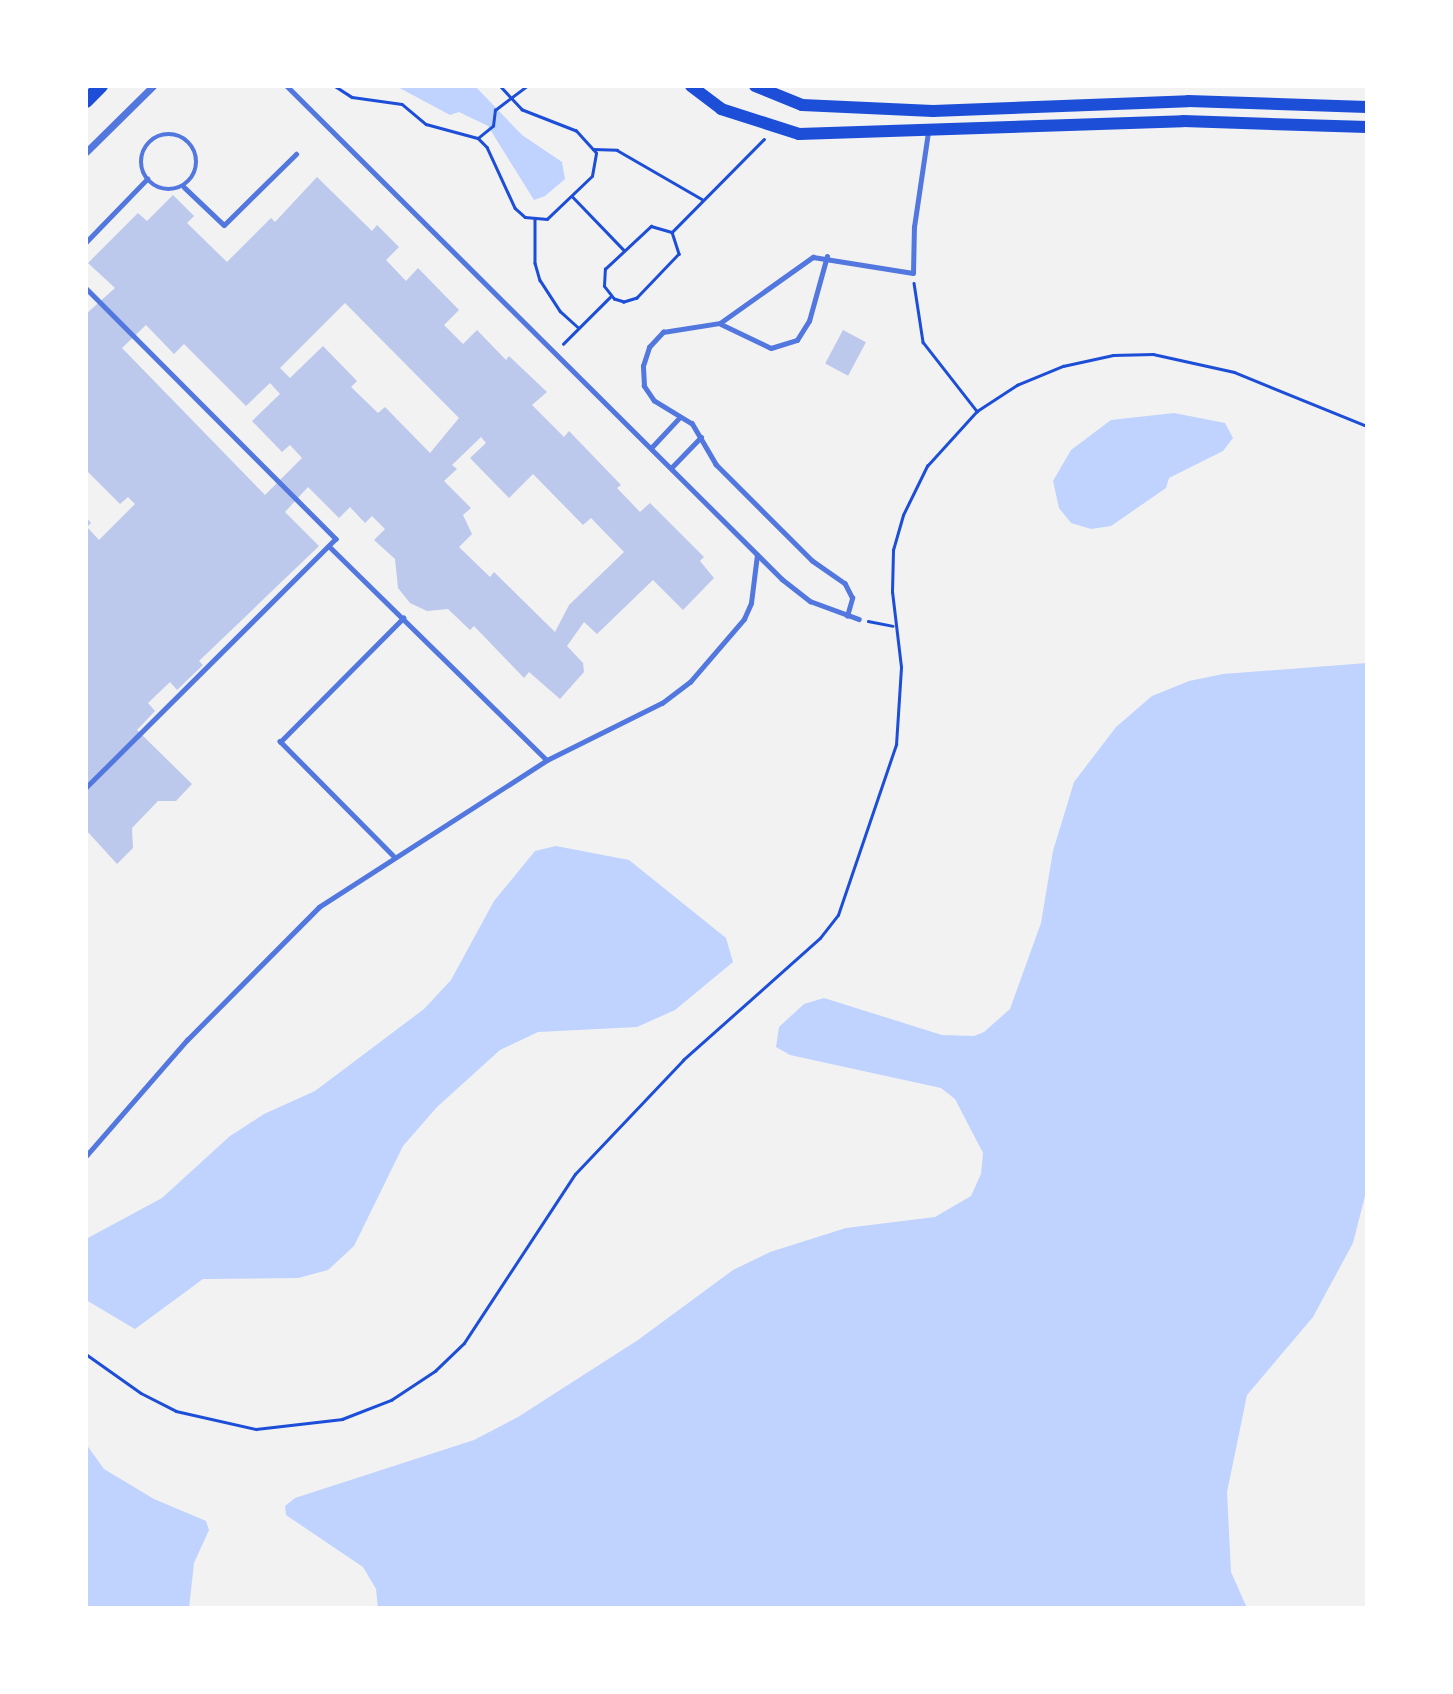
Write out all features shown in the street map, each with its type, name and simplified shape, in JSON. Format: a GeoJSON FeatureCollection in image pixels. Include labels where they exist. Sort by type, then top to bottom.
{"type":"FeatureCollection","features":[{"type":"Feature","properties":{"kind":"main road"},"geometry":{"type":"LineString","coordinates":[[86,101],[101,86]]}},
{"type":"Feature","properties":{"kind":"main road"},"geometry":{"type":"LineString","coordinates":[[691,86],[721,109],[799,134],[1183,121],[1367,127]]}},
{"type":"Feature","properties":{"kind":"main road"},"geometry":{"type":"LineString","coordinates":[[755,86],[802,104],[933,111],[1188,101],[1367,107]]}},
{"type":"Feature","properties":{"kind":"street"},"geometry":{"type":"LineString","coordinates":[[86,152],[153,86]]}},
{"type":"Feature","properties":{"kind":"lane"},"geometry":{"type":"LineString","coordinates":[[287,86],[757,554],[810,601],[859,619]]}},
{"type":"Feature","properties":{"kind":"lane"},"geometry":{"type":"LineString","coordinates":[[847,615],[852,598],[845,584],[812,561],[716,465],[701,437],[680,416],[663,409],[644,386],[649,347],[669,329],[720,323],[806,260],[827,256],[913,273],[914,227],[928,131]]}},
{"type":"Feature","properties":{"kind":"lane"},"geometry":{"type":"LineString","coordinates":[[163,135],[174,135],[196,154],[196,172],[184,187],[166,190],[147,178],[141,165],[146,146],[163,135]]}},
{"type":"Feature","properties":{"kind":"lane"},"geometry":{"type":"LineString","coordinates":[[184,187],[224,225],[296,154]]}},
{"type":"Feature","properties":{"kind":"lane"},"geometry":{"type":"LineString","coordinates":[[86,242],[147,178]]}},
{"type":"Feature","properties":{"kind":"lane"},"geometry":{"type":"LineString","coordinates":[[720,323],[771,348],[797,340],[809,321],[827,256]]}},
{"type":"Feature","properties":{"kind":"lane"},"geometry":{"type":"LineString","coordinates":[[86,288],[336,539],[86,788]]}},
{"type":"Feature","properties":{"kind":"lane"},"geometry":{"type":"LineString","coordinates":[[651,448],[680,416]]}},
{"type":"Feature","properties":{"kind":"lane"},"geometry":{"type":"LineString","coordinates":[[671,468],[701,437]]}},
{"type":"Feature","properties":{"kind":"lane"},"geometry":{"type":"LineString","coordinates":[[329,546],[547,760]]}},
{"type":"Feature","properties":{"kind":"lane"},"geometry":{"type":"LineString","coordinates":[[86,1156],[187,1040],[319,906],[393,856],[547,760],[662,703],[690,682],[744,619],[751,603],[757,554]]}},
{"type":"Feature","properties":{"kind":"lane"},"geometry":{"type":"LineString","coordinates":[[393,856],[280,742],[403,618]]}},
{"type":"Feature","properties":{"kind":"path"},"geometry":{"type":"LineString","coordinates":[[335,86],[352,97],[402,104],[426,124],[478,138],[487,147],[509,199],[535,220]]}},
{"type":"Feature","properties":{"kind":"path"},"geometry":{"type":"LineString","coordinates":[[500,86],[510,99],[531,115],[576,131],[593,149],[617,150],[703,200]]}},
{"type":"Feature","properties":{"kind":"path"},"geometry":{"type":"LineString","coordinates":[[478,138],[493,126],[495,110],[503,107],[527,86]]}},
{"type":"Feature","properties":{"kind":"path"},"geometry":{"type":"LineString","coordinates":[[672,232],[776,127]]}},
{"type":"Feature","properties":{"kind":"path"},"geometry":{"type":"LineString","coordinates":[[535,220],[555,214],[592,176],[593,149]]}},
{"type":"Feature","properties":{"kind":"path"},"geometry":{"type":"LineString","coordinates":[[572,197],[624,250]]}},
{"type":"Feature","properties":{"kind":"path"},"geometry":{"type":"LineString","coordinates":[[535,220],[535,263],[540,280],[560,312],[579,328]]}},
{"type":"Feature","properties":{"kind":"path"},"geometry":{"type":"LineString","coordinates":[[610,297],[603,274],[624,250],[650,226],[672,232]]}},
{"type":"Feature","properties":{"kind":"path"},"geometry":{"type":"LineString","coordinates":[[610,297],[633,301],[667,270],[679,252],[672,232]]}},
{"type":"Feature","properties":{"kind":"path"},"geometry":{"type":"LineString","coordinates":[[913,273],[916,320],[923,342],[977,411]]}},
{"type":"Feature","properties":{"kind":"path"},"geometry":{"type":"LineString","coordinates":[[555,353],[610,297]]}},
{"type":"Feature","properties":{"kind":"path"},"geometry":{"type":"LineString","coordinates":[[86,1354],[141,1393],[176,1411],[256,1429],[342,1419],[391,1400],[435,1371],[487,1312],[575,1174],[683,1060],[820,938],[838,915],[896,745],[901,667],[892,626],[893,550],[903,515],[927,466],[977,411],[1017,385],[1063,366],[1113,355],[1153,354],[1234,372],[1367,426]]}},
{"type":"Feature","properties":{"kind":"path"},"geometry":{"type":"LineString","coordinates":[[859,619],[892,626]]}},
{"type":"Feature","properties":{"kind":"water"},"geometry":{"type":"Polygon","coordinates":[[[396,86],[475,86],[522,135],[562,162],[565,179],[545,196],[534,200],[488,126],[459,112],[450,115],[396,86]]]}},
{"type":"Feature","properties":{"kind":"water"},"geometry":{"type":"Polygon","coordinates":[[[1174,413],[1225,423],[1233,438],[1223,451],[1169,478],[1166,488],[1111,526],[1091,529],[1071,523],[1059,508],[1053,481],[1071,450],[1111,420],[1174,413]]]}},
{"type":"Feature","properties":{"kind":"water"},"geometry":{"type":"Polygon","coordinates":[[[1367,663],[1367,1188],[1353,1243],[1313,1317],[1247,1395],[1227,1492],[1231,1572],[1247,1608],[378,1608],[376,1589],[363,1567],[286,1515],[285,1506],[295,1498],[474,1440],[518,1417],[638,1340],[733,1270],[770,1252],[846,1228],[935,1217],[971,1196],[981,1174],[983,1153],[955,1099],[941,1088],[790,1055],[776,1047],[779,1027],[804,1004],[824,998],[942,1035],[974,1036],[984,1032],[1010,1009],[1041,923],[1053,851],[1074,782],[1116,727],[1152,696],[1189,681],[1223,674],[1367,663]]]}},
{"type":"Feature","properties":{"kind":"water"},"geometry":{"type":"Polygon","coordinates":[[[556,846],[629,860],[726,938],[733,962],[675,1010],[637,1027],[538,1032],[500,1050],[437,1107],[403,1146],[354,1246],[328,1270],[298,1278],[203,1279],[135,1329],[86,1300],[86,1239],[162,1198],[230,1136],[264,1114],[315,1091],[424,1009],[451,980],[494,901],[535,851],[556,846]]]}},
{"type":"Feature","properties":{"kind":"water"},"geometry":{"type":"Polygon","coordinates":[[[86,1444],[104,1469],[154,1499],[206,1521],[209,1530],[194,1563],[189,1608],[86,1608],[86,1444]]]}},
{"type":"Feature","properties":{"kind":"building"},"geometry":{"type":"Polygon","coordinates":[[[317,177],[372,231],[377,225],[399,247],[386,260],[406,281],[418,268],[459,310],[444,325],[463,344],[477,330],[506,360],[509,356],[547,392],[532,405],[564,437],[569,431],[621,485],[617,488],[640,512],[650,503],[704,557],[700,561],[714,578],[683,610],[653,580],[597,634],[584,622],[567,646],[583,663],[584,672],[560,699],[529,672],[524,678],[474,626],[470,630],[448,609],[427,611],[410,603],[398,588],[395,559],[374,540],[385,529],[372,516],[365,523],[350,507],[339,518],[308,487],[285,512],[319,546],[199,661],[203,665],[177,690],[170,682],[148,703],[155,711],[137,730],[192,784],[176,801],[158,801],[132,828],[133,848],[117,864],[86,830],[86,517],[91,523],[87,527],[99,540],[135,504],[128,497],[120,504],[86,470],[86,314],[115,288],[88,263],[138,213],[147,221],[173,195],[194,216],[187,223],[227,262],[271,218],[275,222],[317,177]],[[345,303],[280,368],[290,378],[323,346],[357,381],[351,387],[378,413],[385,407],[430,453],[459,418],[345,303]],[[146,325],[122,348],[265,495],[302,458],[290,445],[282,452],[252,421],[280,394],[270,383],[246,406],[184,344],[174,354],[146,325]],[[481,437],[452,465],[457,469],[444,481],[471,508],[463,515],[472,534],[459,547],[490,577],[494,572],[555,632],[569,605],[624,552],[591,518],[583,525],[533,474],[509,498],[470,458],[486,443],[481,437]]]}},
{"type":"Feature","properties":{"kind":"building"},"geometry":{"type":"Polygon","coordinates":[[[843,330],[866,342],[848,376],[825,364],[843,330]]]}}]}
